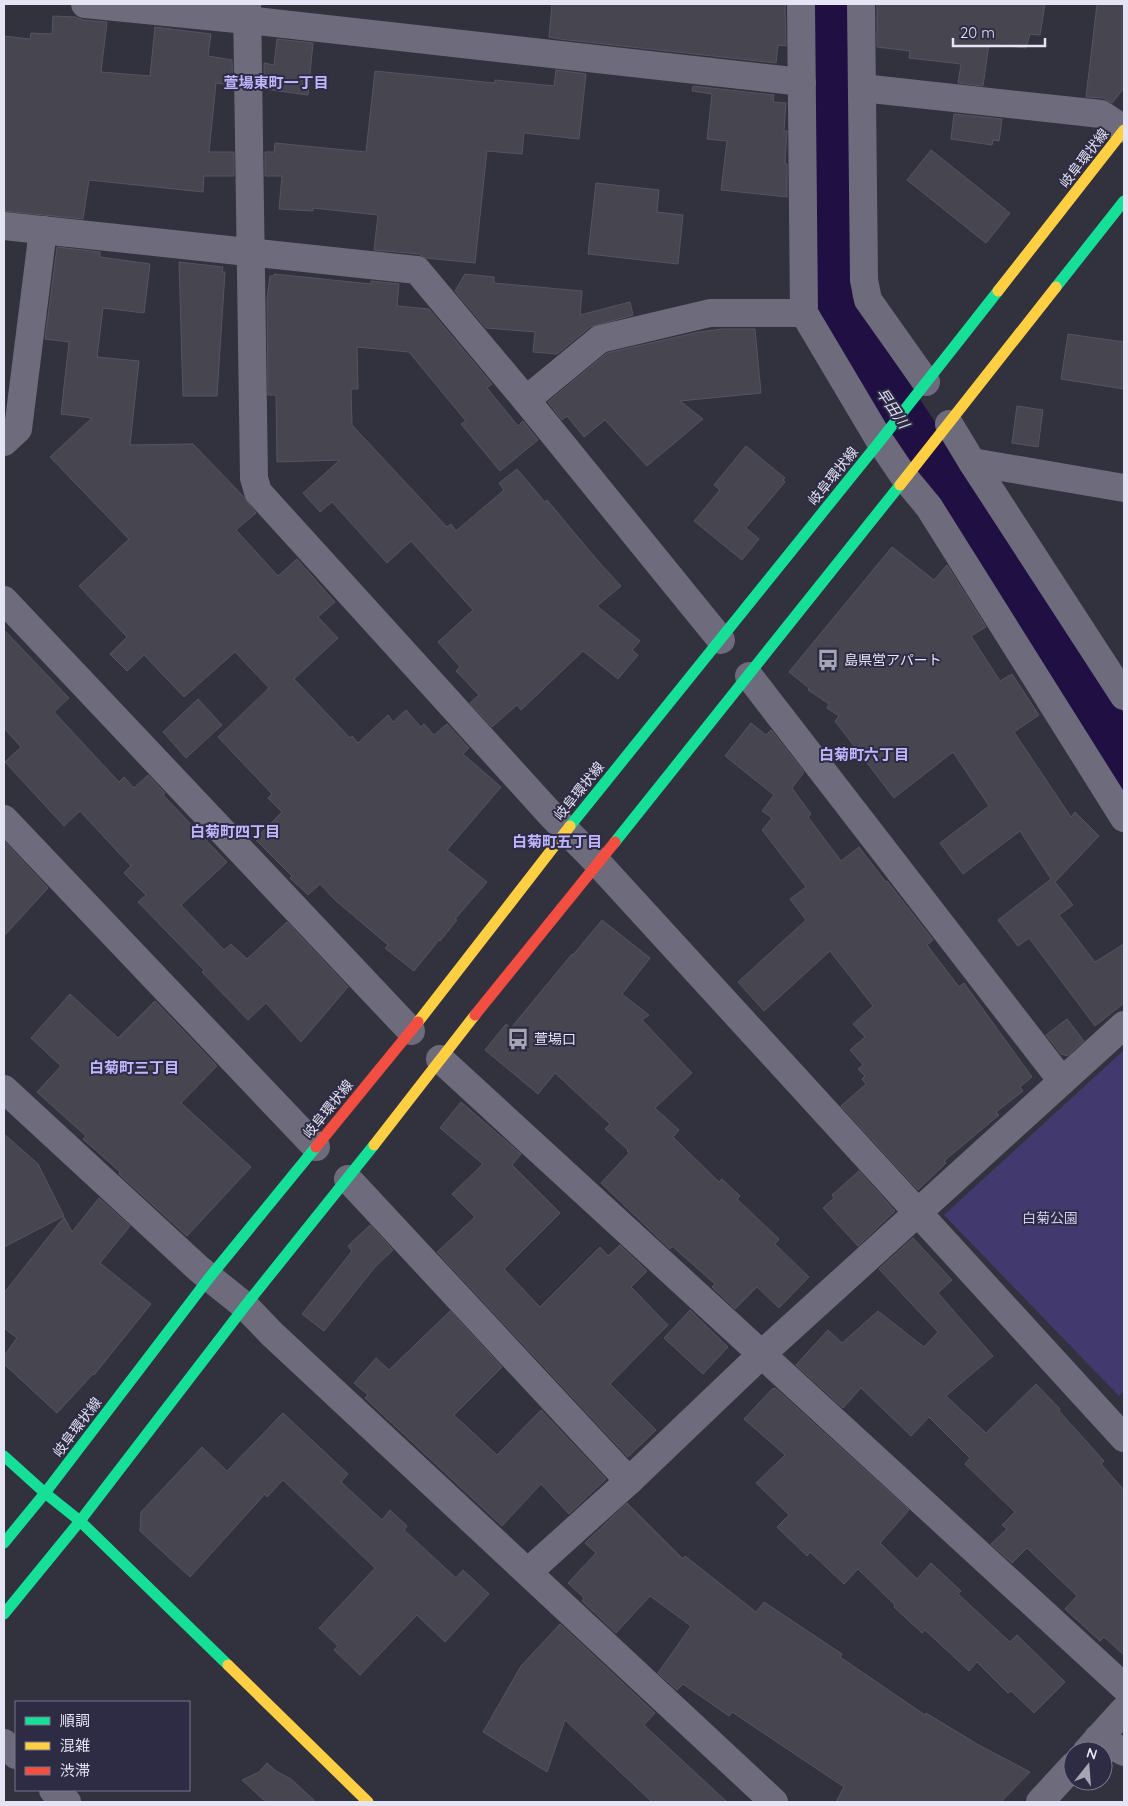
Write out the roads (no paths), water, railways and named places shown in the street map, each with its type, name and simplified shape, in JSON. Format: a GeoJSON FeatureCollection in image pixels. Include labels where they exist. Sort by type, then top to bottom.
{"type":"FeatureCollection","features":[{"type":"Feature","properties":{"kind":"main road","name":"岐阜環状線"},"geometry":{"type":"LineString","coordinates":[[4,1543],[45,1493],[209,1278],[411,1031],[567,830],[721,640],[1124,130]]}},
{"type":"Feature","properties":{"kind":"main road"},"geometry":{"type":"LineString","coordinates":[[4,1614],[80,1521],[245,1306],[348,1180],[440,1059],[597,862],[749,676],[1124,202]]}},
{"type":"Feature","properties":{"kind":"main road"},"geometry":{"type":"LineString","coordinates":[[4,1456],[80,1521],[368,1802]]}},
{"type":"Feature","properties":{"kind":"street"},"geometry":{"type":"LineString","coordinates":[[85,4],[247,12],[802,82]]}},
{"type":"Feature","properties":{"kind":"street"},"geometry":{"type":"LineString","coordinates":[[801,4],[804,313],[909,473],[1124,818]]}},
{"type":"Feature","properties":{"kind":"street"},"geometry":{"type":"LineString","coordinates":[[861,4],[864,280],[868,300],[921,388]]}},
{"type":"Feature","properties":{"kind":"street"},"geometry":{"type":"LineString","coordinates":[[247,12],[254,478],[258,492],[546,810],[597,862],[1124,1438]]}},
{"type":"Feature","properties":{"kind":"street"},"geometry":{"type":"LineString","coordinates":[[862,88],[1101,114],[1124,130]]}},
{"type":"Feature","properties":{"kind":"street"},"geometry":{"type":"LineString","coordinates":[[4,226],[417,270],[526,400],[721,640]]}},
{"type":"Feature","properties":{"kind":"street"},"geometry":{"type":"LineString","coordinates":[[4,442],[18,429],[42,230]]}},
{"type":"Feature","properties":{"kind":"street"},"geometry":{"type":"LineString","coordinates":[[526,400],[600,340],[710,313],[804,313]]}},
{"type":"Feature","properties":{"kind":"street"},"geometry":{"type":"LineString","coordinates":[[946,428],[972,462],[1124,696]]}},
{"type":"Feature","properties":{"kind":"street"},"geometry":{"type":"LineString","coordinates":[[972,462],[1124,488]]}},
{"type":"Feature","properties":{"kind":"street"},"geometry":{"type":"LineString","coordinates":[[4,600],[411,1031]]}},
{"type":"Feature","properties":{"kind":"street"},"geometry":{"type":"LineString","coordinates":[[749,676],[1062,1081]]}},
{"type":"Feature","properties":{"kind":"street"},"geometry":{"type":"LineString","coordinates":[[4,819],[316,1147]]}},
{"type":"Feature","properties":{"kind":"street"},"geometry":{"type":"LineString","coordinates":[[528,1572],[629,1481],[762,1354],[1124,1025]]}},
{"type":"Feature","properties":{"kind":"street"},"geometry":{"type":"LineString","coordinates":[[440,1059],[1124,1687]]}},
{"type":"Feature","properties":{"kind":"street"},"geometry":{"type":"LineString","coordinates":[[4,1089],[209,1278],[245,1306],[272,1334],[774,1802]]}},
{"type":"Feature","properties":{"kind":"street"},"geometry":{"type":"LineString","coordinates":[[348,1180],[629,1481]]}},
{"type":"Feature","properties":{"kind":"street"},"geometry":{"type":"LineString","coordinates":[[1096,1741],[1124,1710]]}},
{"type":"Feature","properties":{"kind":"street"},"geometry":{"type":"LineString","coordinates":[[4,1743],[15,1754]]}},
{"type":"Feature","properties":{"kind":"street"},"geometry":{"type":"LineString","coordinates":[[1040,1802],[1063,1777]]}},
{"type":"Feature","properties":{"kind":"street"},"geometry":{"type":"LineString","coordinates":[[54,1791],[67,1802]]}},
{"type":"Feature","properties":{"kind":"waterway","name":"早田川"},"geometry":{"type":"LineString","coordinates":[[822,4],[825,306],[979,538],[1124,765]]}},
{"type":"Feature","properties":{"kind":"place","name":"島県営アパート"},"geometry":{"type":"Point","coordinates":[828,660]}},
{"type":"Feature","properties":{"kind":"place","name":"萱場口"},"geometry":{"type":"Point","coordinates":[518,1039]}},
{"type":"Feature","properties":{"kind":"district","name":"萱場東町一丁目"},"geometry":{"type":"Point","coordinates":[276,82]}},
{"type":"Feature","properties":{"kind":"district","name":"白菊町六丁目"},"geometry":{"type":"Point","coordinates":[864,754]}},
{"type":"Feature","properties":{"kind":"district","name":"白菊町四丁目"},"geometry":{"type":"Point","coordinates":[235,831]}},
{"type":"Feature","properties":{"kind":"district","name":"白菊町五丁目"},"geometry":{"type":"Point","coordinates":[557,841]}},
{"type":"Feature","properties":{"kind":"district","name":"白菊町三丁目"},"geometry":{"type":"Point","coordinates":[134,1067]}},
{"type":"Feature","properties":{"kind":"park label","name":"白菊公園"},"geometry":{"type":"Point","coordinates":[1050,1218]}}]}
